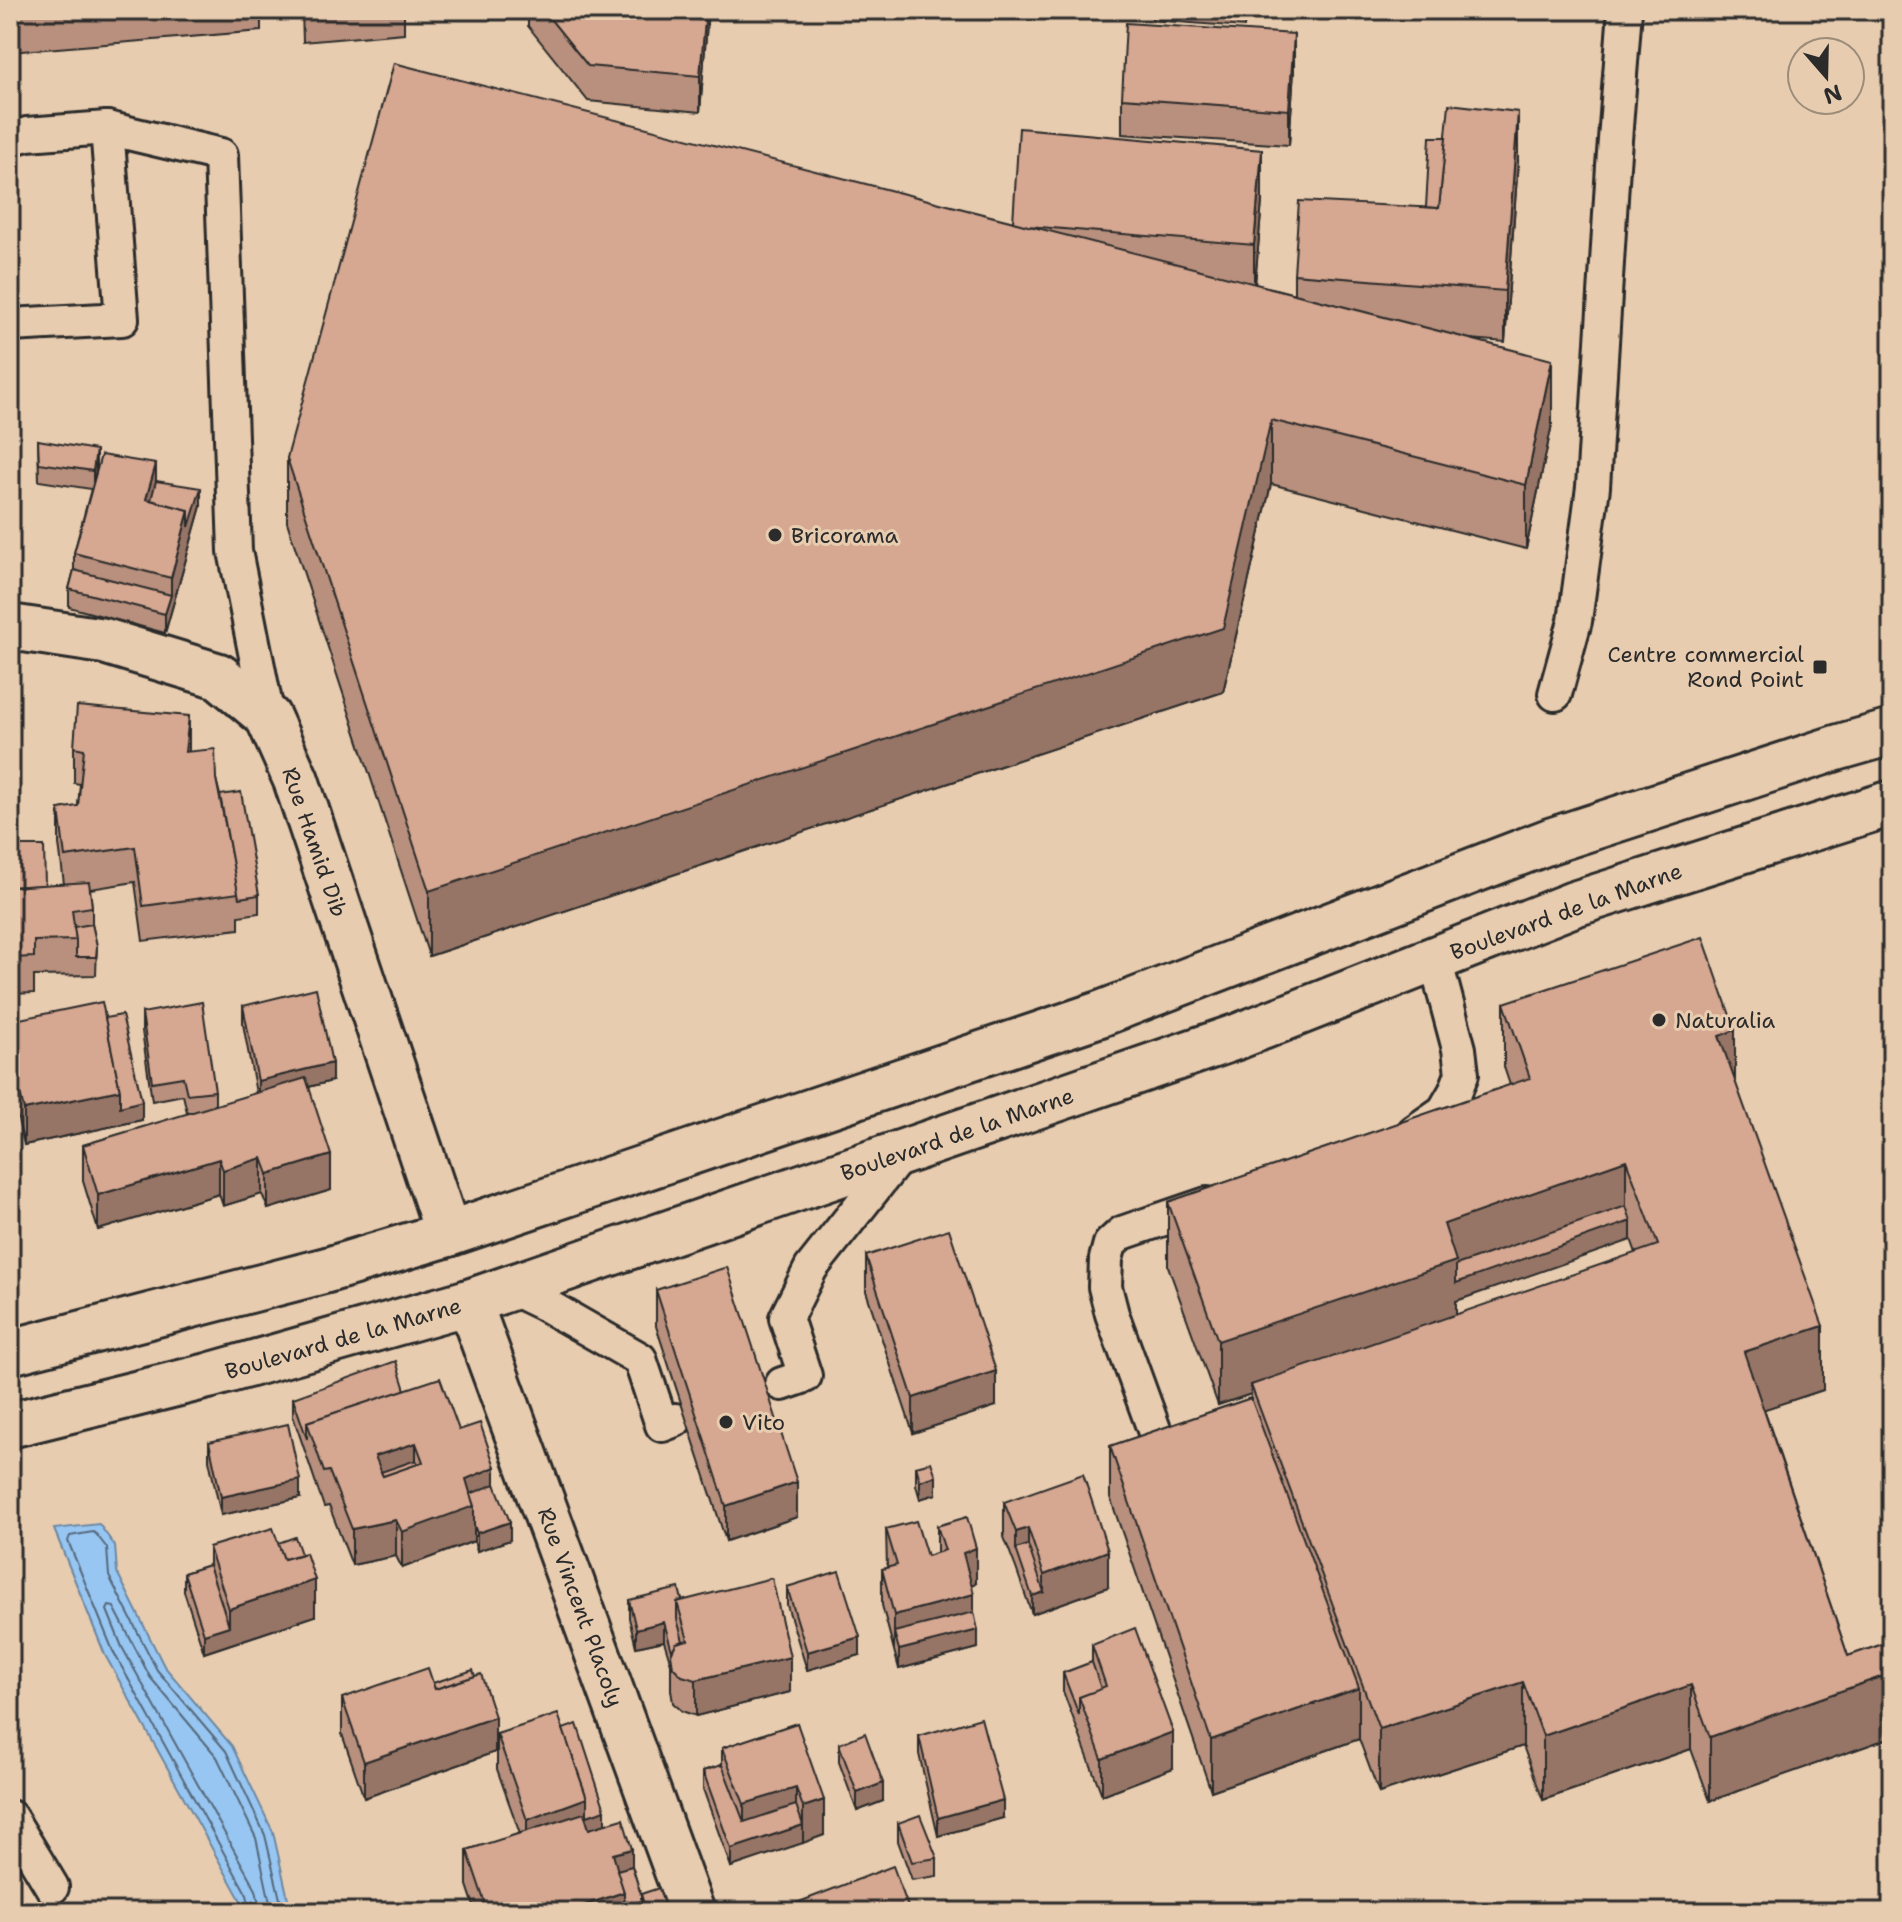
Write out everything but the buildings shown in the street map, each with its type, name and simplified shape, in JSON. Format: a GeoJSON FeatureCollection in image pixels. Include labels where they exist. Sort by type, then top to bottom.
{"type":"FeatureCollection","features":[{"type":"Feature","properties":{"kind":"main road","name":"Rue Hamid Dib"},"geometry":{"type":"LineString","coordinates":[[10,627],[104,641],[219,676],[268,717],[296,780],[448,1234]]}},
{"type":"Feature","properties":{"kind":"main road"},"geometry":{"type":"LineString","coordinates":[[10,1352],[327,1270],[448,1234],[1100,1014],[1550,841],[1892,732]]}},
{"type":"Feature","properties":{"kind":"main road","name":"Boulevard de la Marne"},"geometry":{"type":"LineString","coordinates":[[10,1425],[208,1376],[469,1302],[1239,1036],[1574,904],[1892,803]]}},
{"type":"Feature","properties":{"kind":"main road","name":"Rue Vincent Placoly"},"geometry":{"type":"LineString","coordinates":[[469,1302],[692,1912]]}},
{"type":"Feature","properties":{"kind":"lane"},"geometry":{"type":"LineString","coordinates":[[1555,694],[1575,621],[1593,487],[1625,10]]}},
{"type":"Feature","properties":{"kind":"lane"},"geometry":{"type":"LineString","coordinates":[[10,139],[27,134],[107,128],[221,155],[235,551],[268,717]]}},
{"type":"Feature","properties":{"kind":"lane"},"geometry":{"type":"LineString","coordinates":[[10,325],[122,319],[107,128]]}},
{"type":"Feature","properties":{"kind":"lane"},"geometry":{"type":"LineString","coordinates":[[1383,1143],[1411,1134],[1444,1111],[1462,1074],[1459,1049],[1435,959]]}},
{"type":"Feature","properties":{"kind":"lane"},"geometry":{"type":"LineString","coordinates":[[782,1384],[805,1376],[786,1318],[811,1268],[903,1152]]}},
{"type":"Feature","properties":{"kind":"lane"},"geometry":{"type":"LineString","coordinates":[[1160,1446],[1105,1287],[1110,1244],[1122,1233],[1238,1193]]}},
{"type":"Feature","properties":{"kind":"lane"},"geometry":{"type":"LineString","coordinates":[[511,1288],[640,1359],[662,1425],[675,1420]]}},
{"type":"Feature","properties":{"kind":"lane"},"geometry":{"type":"LineString","coordinates":[[10,1817],[52,1887]]}},
{"type":"Feature","properties":{"kind":"water"},"geometry":{"type":"Polygon","coordinates":[[[99,1524],[115,1546],[117,1572],[164,1666],[232,1746],[273,1832],[291,1912],[243,1912],[240,1899],[105,1655],[54,1529],[99,1524]]]}},
{"type":"Feature","properties":{"kind":"place","name":"Bricorama"},"geometry":{"type":"Point","coordinates":[775,535]}},
{"type":"Feature","properties":{"kind":"place","name":"Centre commercial Rond Point"},"geometry":{"type":"Point","coordinates":[1820,667]}},
{"type":"Feature","properties":{"kind":"place","name":"Naturalia"},"geometry":{"type":"Point","coordinates":[1659,1020]}},
{"type":"Feature","properties":{"kind":"place","name":"Vito"},"geometry":{"type":"Point","coordinates":[726,1422]}}]}
